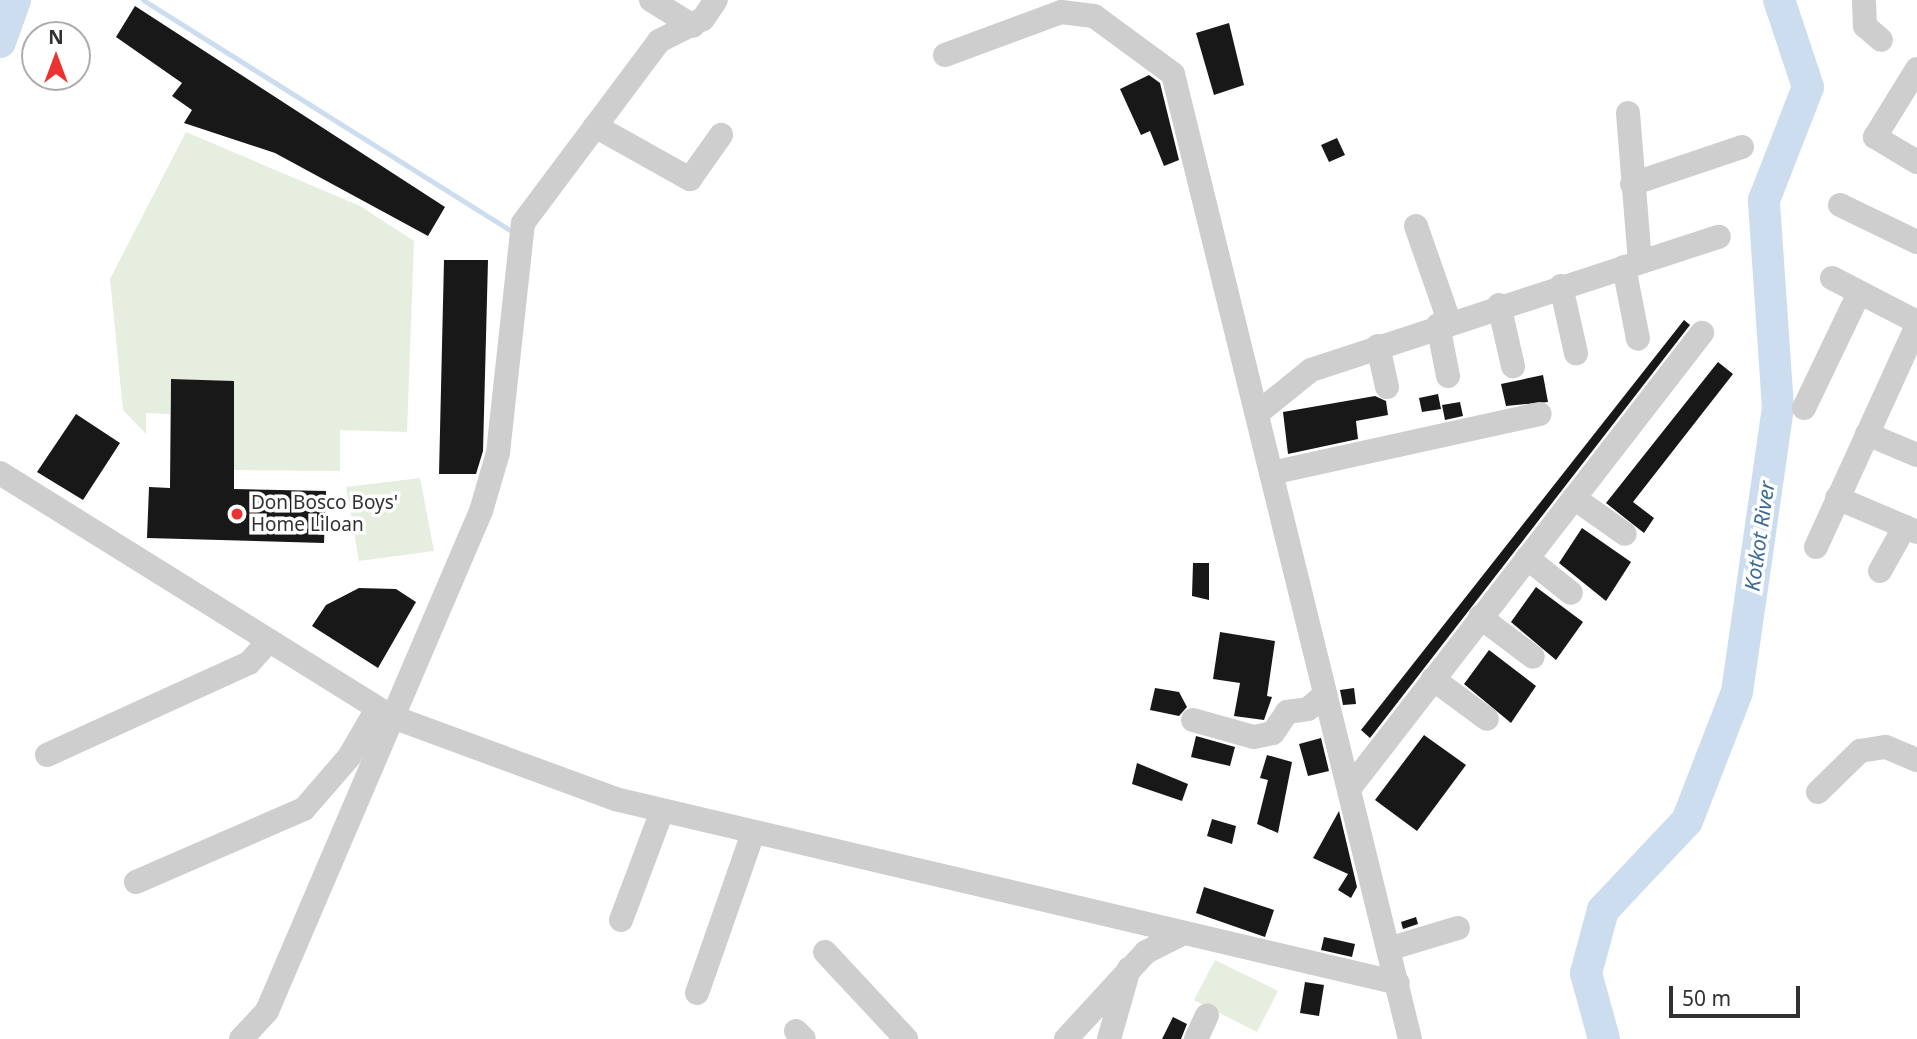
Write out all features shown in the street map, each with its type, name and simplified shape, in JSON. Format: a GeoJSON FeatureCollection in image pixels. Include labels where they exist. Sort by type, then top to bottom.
{"type":"FeatureCollection","features":[{"type":"Feature","properties":{"kind":"street"},"geometry":{"type":"LineString","coordinates":[[651,0],[692,26]]}},
{"type":"Feature","properties":{"kind":"street"},"geometry":{"type":"LineString","coordinates":[[241,1039],[267,1011],[384,713],[481,511],[498,453],[523,223],[659,41],[692,26],[716,0]]}},
{"type":"Feature","properties":{"kind":"street"},"geometry":{"type":"LineString","coordinates":[[1864,0],[1865,26],[1881,40]]}},
{"type":"Feature","properties":{"kind":"street"},"geometry":{"type":"LineString","coordinates":[[944,55],[1061,12],[1094,16],[1172,74],[1259,412],[1322,697],[1349,789],[1410,1039]]}},
{"type":"Feature","properties":{"kind":"street"},"geometry":{"type":"LineString","coordinates":[[1914,79],[1875,137],[1917,162]]}},
{"type":"Feature","properties":{"kind":"street"},"geometry":{"type":"LineString","coordinates":[[1628,113],[1632,184],[1632,264],[1638,340]]}},
{"type":"Feature","properties":{"kind":"street"},"geometry":{"type":"LineString","coordinates":[[595,126],[691,179],[721,135]]}},
{"type":"Feature","properties":{"kind":"street"},"geometry":{"type":"LineString","coordinates":[[1632,184],[1742,147]]}},
{"type":"Feature","properties":{"kind":"street"},"geometry":{"type":"LineString","coordinates":[[1840,205],[1917,242]]}},
{"type":"Feature","properties":{"kind":"street"},"geometry":{"type":"LineString","coordinates":[[1416,226],[1443,323],[1448,376]]}},
{"type":"Feature","properties":{"kind":"street"},"geometry":{"type":"LineString","coordinates":[[1259,412],[1311,370],[1443,323],[1719,237]]}},
{"type":"Feature","properties":{"kind":"street"},"geometry":{"type":"LineString","coordinates":[[1816,547],[1917,323],[1832,278]]}},
{"type":"Feature","properties":{"kind":"street"},"geometry":{"type":"LineString","coordinates":[[1561,286],[1576,353]]}},
{"type":"Feature","properties":{"kind":"street"},"geometry":{"type":"LineString","coordinates":[[1804,408],[1859,293]]}},
{"type":"Feature","properties":{"kind":"street"},"geometry":{"type":"LineString","coordinates":[[1499,305],[1513,366]]}},
{"type":"Feature","properties":{"kind":"street"},"geometry":{"type":"LineString","coordinates":[[1349,789],[1702,333]]}},
{"type":"Feature","properties":{"kind":"street"},"geometry":{"type":"LineString","coordinates":[[1378,345],[1387,387]]}},
{"type":"Feature","properties":{"kind":"street"},"geometry":{"type":"LineString","coordinates":[[1271,473],[1540,414]]}},
{"type":"Feature","properties":{"kind":"street"},"geometry":{"type":"LineString","coordinates":[[1867,434],[1917,455]]}},
{"type":"Feature","properties":{"kind":"street"},"geometry":{"type":"LineString","coordinates":[[0,473],[29,486],[268,642],[384,713],[662,811],[1398,983]]}},
{"type":"Feature","properties":{"kind":"street"},"geometry":{"type":"LineString","coordinates":[[1574,498],[1625,534]]}},
{"type":"Feature","properties":{"kind":"street"},"geometry":{"type":"LineString","coordinates":[[1837,498],[1911,529],[1880,571]]}},
{"type":"Feature","properties":{"kind":"street"},"geometry":{"type":"LineString","coordinates":[[1527,558],[1571,593]]}},
{"type":"Feature","properties":{"kind":"street"},"geometry":{"type":"LineString","coordinates":[[1480,617],[1534,657]]}},
{"type":"Feature","properties":{"kind":"street"},"geometry":{"type":"LineString","coordinates":[[47,755],[249,663],[268,642]]}},
{"type":"Feature","properties":{"kind":"street"},"geometry":{"type":"LineString","coordinates":[[1433,679],[1487,719]]}},
{"type":"Feature","properties":{"kind":"street"},"geometry":{"type":"LineString","coordinates":[[1194,720],[1254,737],[1273,733],[1287,712],[1308,709],[1322,697]]}},
{"type":"Feature","properties":{"kind":"street"},"geometry":{"type":"LineString","coordinates":[[136,882],[304,809],[384,713]]}},
{"type":"Feature","properties":{"kind":"street"},"geometry":{"type":"LineString","coordinates":[[1818,792],[1860,751],[1886,747],[1917,760]]}},
{"type":"Feature","properties":{"kind":"street"},"geometry":{"type":"LineString","coordinates":[[621,920],[662,811]]}},
{"type":"Feature","properties":{"kind":"street"},"geometry":{"type":"LineString","coordinates":[[697,993],[753,832]]}},
{"type":"Feature","properties":{"kind":"street"},"geometry":{"type":"LineString","coordinates":[[1388,948],[1458,928]]}},
{"type":"Feature","properties":{"kind":"street"},"geometry":{"type":"LineString","coordinates":[[1066,1039],[1146,952],[1182,934]]}},
{"type":"Feature","properties":{"kind":"street"},"geometry":{"type":"LineString","coordinates":[[825,952],[906,1039]]}},
{"type":"Feature","properties":{"kind":"street"},"geometry":{"type":"LineString","coordinates":[[1109,1039],[1129,969]]}},
{"type":"Feature","properties":{"kind":"street"},"geometry":{"type":"LineString","coordinates":[[1196,1039],[1207,1015]]}},
{"type":"Feature","properties":{"kind":"green space"},"geometry":{"type":"Polygon","coordinates":[[[186,132],[360,206],[414,241],[407,432],[340,430],[340,471],[234,470],[234,381],[171,379],[170,414],[146,413],[146,434],[123,410],[110,279],[186,132]]]}},
{"type":"Feature","properties":{"kind":"green space"},"geometry":{"type":"Polygon","coordinates":[[[420,478],[434,551],[359,561],[346,487],[420,478]]]}},
{"type":"Feature","properties":{"kind":"green space"},"geometry":{"type":"Polygon","coordinates":[[[1215,960],[1278,991],[1257,1032],[1194,1000],[1215,960]]]}},
{"type":"Feature","properties":{"kind":"building"},"geometry":{"type":"Polygon","coordinates":[[[135,6],[445,207],[428,236],[275,153],[184,123],[192,110],[172,96],[182,83],[116,37],[135,6]]]}},
{"type":"Feature","properties":{"kind":"building"},"geometry":{"type":"Polygon","coordinates":[[[1229,23],[1244,85],[1214,95],[1196,33],[1229,23]]]}},
{"type":"Feature","properties":{"kind":"building"},"geometry":{"type":"Polygon","coordinates":[[[1149,75],[1160,83],[1179,160],[1164,166],[1150,131],[1141,135],[1120,89],[1149,75]]]}},
{"type":"Feature","properties":{"kind":"building"},"geometry":{"type":"Polygon","coordinates":[[[1337,138],[1345,155],[1329,162],[1321,145],[1337,138]]]}},
{"type":"Feature","properties":{"kind":"building"},"geometry":{"type":"Polygon","coordinates":[[[444,260],[488,260],[483,451],[476,474],[439,474],[444,260]]]}},
{"type":"Feature","properties":{"kind":"building"},"geometry":{"type":"Polygon","coordinates":[[[1684,320],[1690,325],[1370,738],[1361,730],[1684,320]]]}},
{"type":"Feature","properties":{"kind":"building"},"geometry":{"type":"Polygon","coordinates":[[[1718,362],[1733,374],[1633,502],[1654,518],[1644,533],[1606,503],[1718,362]]]}},
{"type":"Feature","properties":{"kind":"building"},"geometry":{"type":"Polygon","coordinates":[[[1543,375],[1548,402],[1506,406],[1501,384],[1543,375]]]}},
{"type":"Feature","properties":{"kind":"building"},"geometry":{"type":"Polygon","coordinates":[[[171,379],[234,381],[234,489],[326,491],[324,543],[147,538],[149,487],[170,488],[171,379]]]}},
{"type":"Feature","properties":{"kind":"building"},"geometry":{"type":"Polygon","coordinates":[[[1438,394],[1441,409],[1422,412],[1419,398],[1438,394]]]}},
{"type":"Feature","properties":{"kind":"building"},"geometry":{"type":"Polygon","coordinates":[[[1375,396],[1386,401],[1388,415],[1356,421],[1358,439],[1288,454],[1283,412],[1375,396]]]}},
{"type":"Feature","properties":{"kind":"building"},"geometry":{"type":"Polygon","coordinates":[[[1460,402],[1463,416],[1445,420],[1442,405],[1460,402]]]}},
{"type":"Feature","properties":{"kind":"building"},"geometry":{"type":"Polygon","coordinates":[[[76,414],[120,443],[83,500],[37,472],[76,414]]]}},
{"type":"Feature","properties":{"kind":"building"},"geometry":{"type":"Polygon","coordinates":[[[1582,528],[1631,562],[1606,601],[1559,563],[1582,528]]]}},
{"type":"Feature","properties":{"kind":"building"},"geometry":{"type":"Polygon","coordinates":[[[1193,563],[1209,563],[1209,600],[1192,596],[1193,563]]]}},
{"type":"Feature","properties":{"kind":"building"},"geometry":{"type":"Polygon","coordinates":[[[1536,587],[1583,622],[1556,660],[1511,622],[1536,587]]]}},
{"type":"Feature","properties":{"kind":"building"},"geometry":{"type":"Polygon","coordinates":[[[359,588],[396,589],[416,602],[378,668],[312,626],[326,605],[359,588]]]}},
{"type":"Feature","properties":{"kind":"building"},"geometry":{"type":"Polygon","coordinates":[[[1220,632],[1275,641],[1267,696],[1272,697],[1264,720],[1234,716],[1240,683],[1213,679],[1220,632]]]}},
{"type":"Feature","properties":{"kind":"building"},"geometry":{"type":"Polygon","coordinates":[[[1489,650],[1536,686],[1511,723],[1464,684],[1489,650]]]}},
{"type":"Feature","properties":{"kind":"building"},"geometry":{"type":"Polygon","coordinates":[[[1155,688],[1179,692],[1187,707],[1179,716],[1150,710],[1155,688]]]}},
{"type":"Feature","properties":{"kind":"building"},"geometry":{"type":"Polygon","coordinates":[[[1354,688],[1356,704],[1343,705],[1340,690],[1354,688]]]}},
{"type":"Feature","properties":{"kind":"building"},"geometry":{"type":"Polygon","coordinates":[[[1424,735],[1466,765],[1417,831],[1375,800],[1424,735]]]}},
{"type":"Feature","properties":{"kind":"building"},"geometry":{"type":"Polygon","coordinates":[[[1196,736],[1235,747],[1230,766],[1191,757],[1196,736]]]}},
{"type":"Feature","properties":{"kind":"building"},"geometry":{"type":"Polygon","coordinates":[[[1321,738],[1329,771],[1308,776],[1299,744],[1321,738]]]}},
{"type":"Feature","properties":{"kind":"building"},"geometry":{"type":"Polygon","coordinates":[[[1267,755],[1292,762],[1278,833],[1257,824],[1268,780],[1260,778],[1267,755]]]}},
{"type":"Feature","properties":{"kind":"building"},"geometry":{"type":"Polygon","coordinates":[[[1137,763],[1188,784],[1182,801],[1132,784],[1137,763]]]}},
{"type":"Feature","properties":{"kind":"building"},"geometry":{"type":"Polygon","coordinates":[[[1339,811],[1357,887],[1351,898],[1338,890],[1348,874],[1313,858],[1339,811]]]}},
{"type":"Feature","properties":{"kind":"building"},"geometry":{"type":"Polygon","coordinates":[[[1212,819],[1236,826],[1232,844],[1207,836],[1212,819]]]}},
{"type":"Feature","properties":{"kind":"building"},"geometry":{"type":"Polygon","coordinates":[[[1204,887],[1274,910],[1265,937],[1196,913],[1204,887]]]}},
{"type":"Feature","properties":{"kind":"building"},"geometry":{"type":"Polygon","coordinates":[[[1416,917],[1418,924],[1403,929],[1401,922],[1416,917]]]}},
{"type":"Feature","properties":{"kind":"building"},"geometry":{"type":"Polygon","coordinates":[[[1324,937],[1355,944],[1352,957],[1321,950],[1324,937]]]}},
{"type":"Feature","properties":{"kind":"building"},"geometry":{"type":"Polygon","coordinates":[[[1305,982],[1324,985],[1319,1016],[1300,1013],[1305,982]]]}},
{"type":"Feature","properties":{"kind":"building"},"geometry":{"type":"Polygon","coordinates":[[[1173,1017],[1187,1024],[1181,1039],[1162,1039],[1173,1017]]]}},
{"type":"Feature","properties":{"kind":"waterway","name":"Kotkot River"},"geometry":{"type":"LineString","coordinates":[[0,42],[15,0]]}},
{"type":"Feature","properties":{"kind":"waterway"},"geometry":{"type":"LineString","coordinates":[[143,0],[513,232]]}},
{"type":"Feature","properties":{"kind":"waterway","name":"Kotkot River"},"geometry":{"type":"LineString","coordinates":[[1604,1039],[1586,973],[1603,910],[1687,821],[1737,692],[1778,408],[1764,200],[1808,87],[1779,0]]}},
{"type":"Feature","properties":{"kind":"place","name":"Don Bosco Boys' Home Liloan"},"geometry":{"type":"Point","coordinates":[237,514]}}]}
